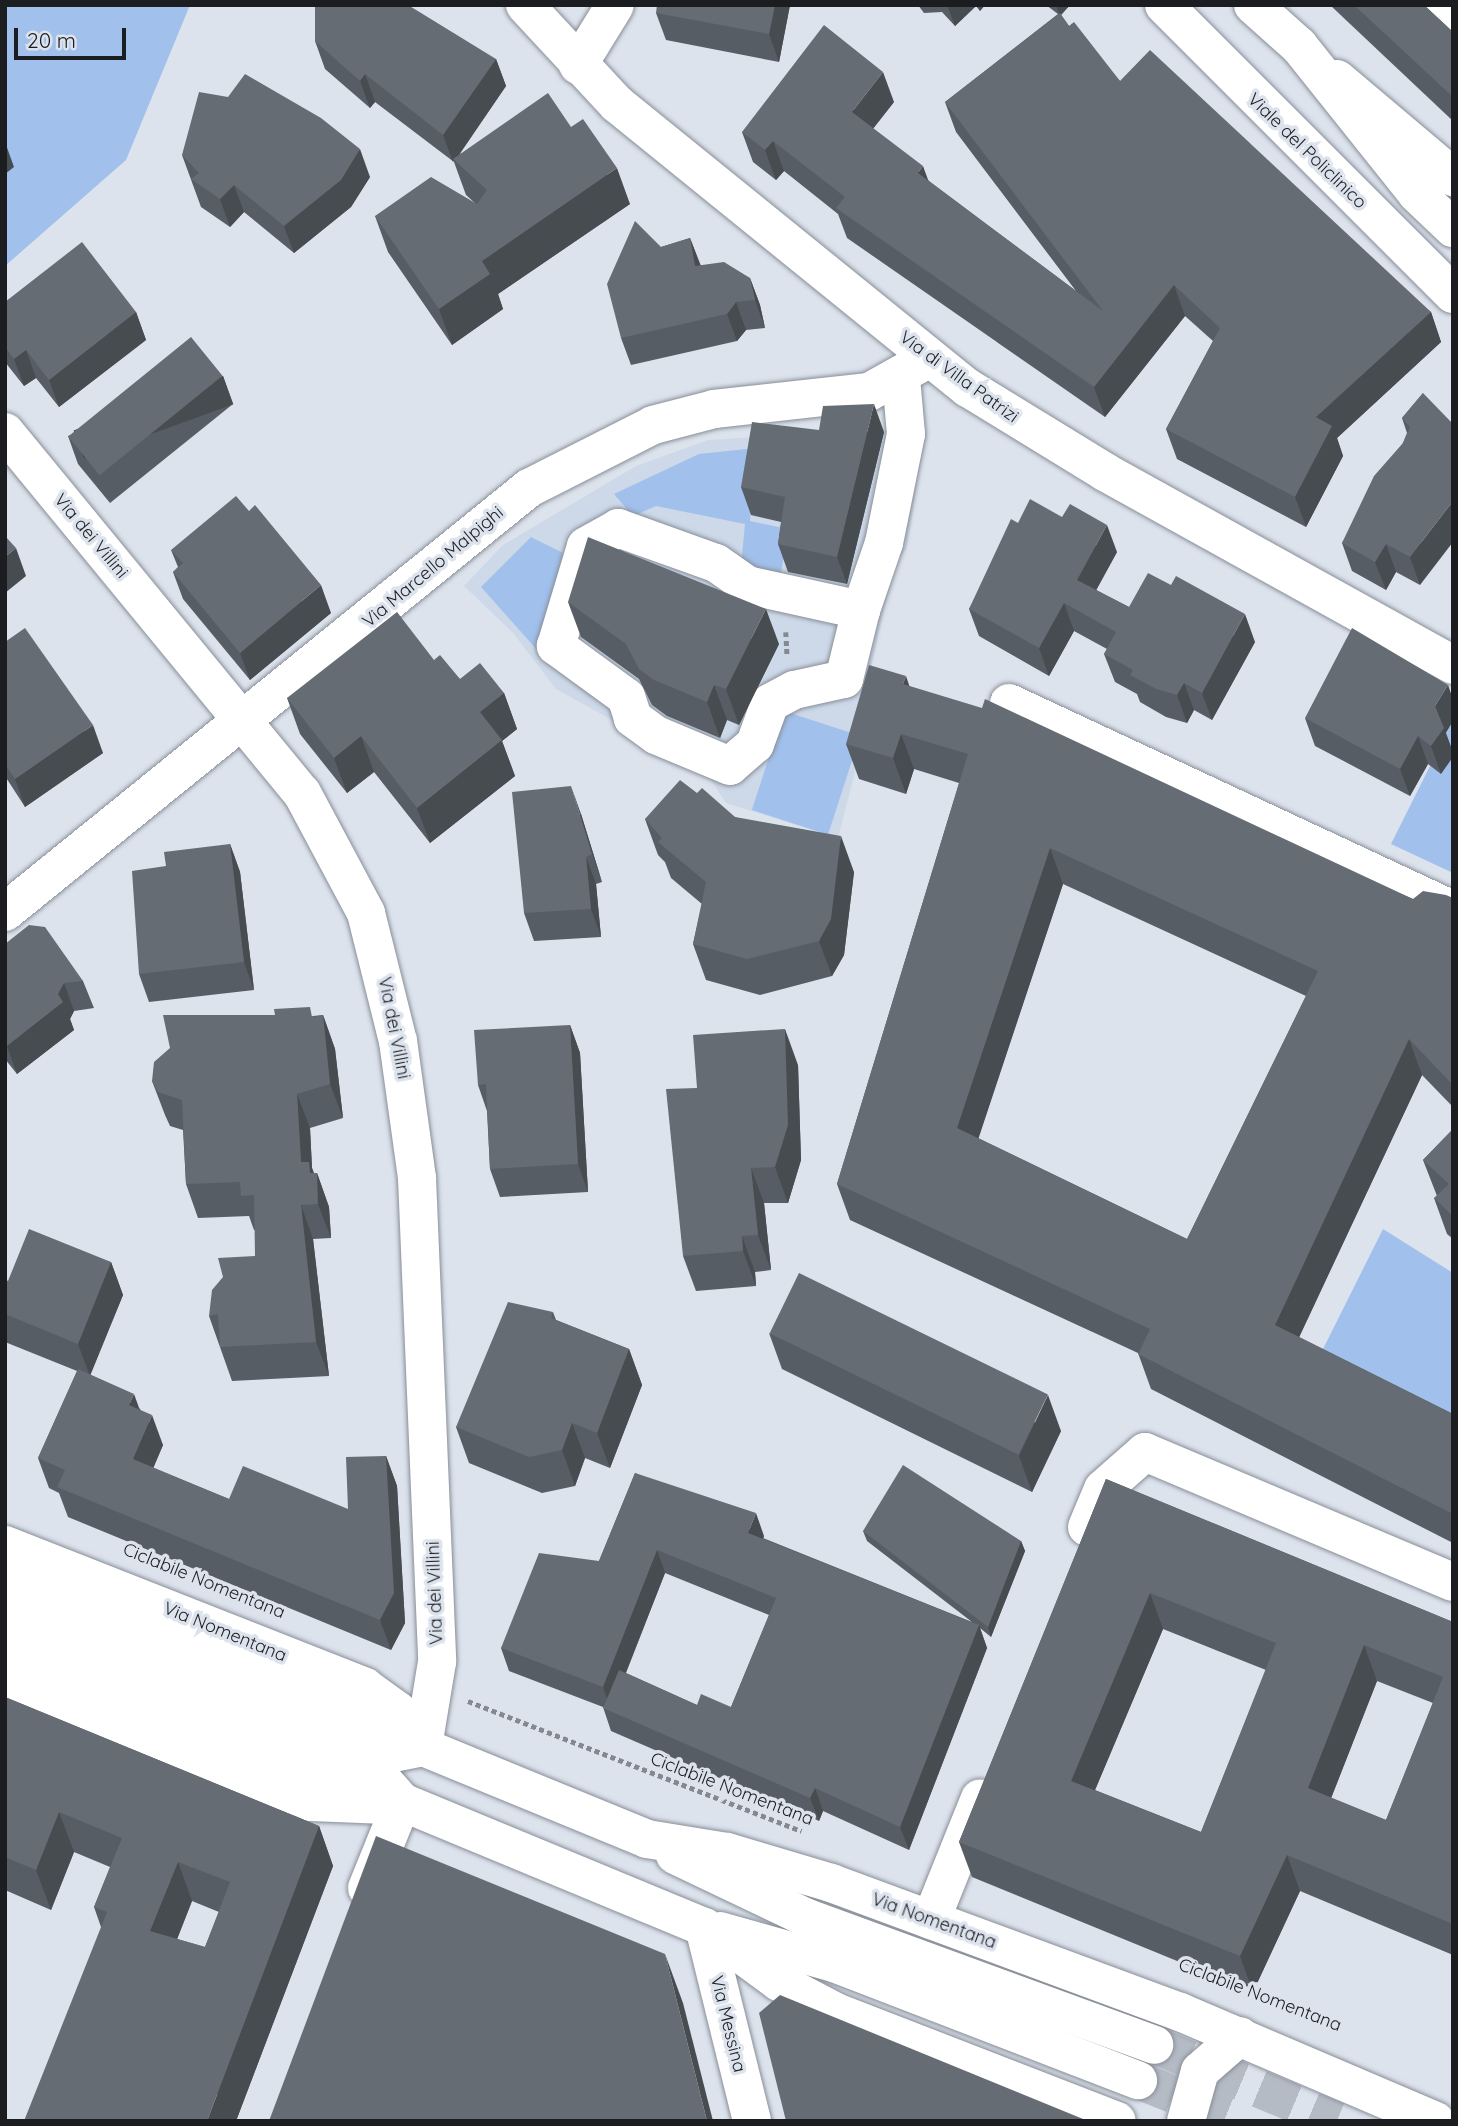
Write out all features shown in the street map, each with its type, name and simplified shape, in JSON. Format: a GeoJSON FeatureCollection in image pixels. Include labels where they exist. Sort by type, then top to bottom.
{"type":"FeatureCollection","features":[{"type":"Feature","properties":{"kind":"street","name":"Via di Villa Patrizi"},"geometry":{"type":"LineString","coordinates":[[525,5],[578,65],[915,368],[1029,428],[1453,665]]}},
{"type":"Feature","properties":{"kind":"street"},"geometry":{"type":"LineString","coordinates":[[578,65],[615,5]]}},
{"type":"Feature","properties":{"kind":"street","name":"Viale del Policlinico"},"geometry":{"type":"LineString","coordinates":[[1164,5],[1453,294]]}},
{"type":"Feature","properties":{"kind":"street"},"geometry":{"type":"LineString","coordinates":[[1254,5],[1453,177]]}},
{"type":"Feature","properties":{"kind":"street"},"geometry":{"type":"LineString","coordinates":[[1429,5],[1453,28]]}},
{"type":"Feature","properties":{"kind":"street"},"geometry":{"type":"LineString","coordinates":[[1299,46],[1453,228]]}},
{"type":"Feature","properties":{"kind":"street"},"geometry":{"type":"LineString","coordinates":[[860,610],[757,589],[716,564],[618,528],[586,546],[556,646],[626,697],[633,718],[656,735],[730,766],[755,744],[770,703],[793,690],[844,679],[860,610],[884,543],[906,434],[915,368]]}},
{"type":"Feature","properties":{"kind":"street","name":"Via Marcello Malpighi"},"geometry":{"type":"LineString","coordinates":[[5,912],[247,723],[505,507],[616,440],[714,409],[852,396],[915,368]]}},
{"type":"Feature","properties":{"kind":"street","name":"Via dei Villini"},"geometry":{"type":"LineString","coordinates":[[5,432],[247,723],[311,805],[344,863],[366,913],[394,1022],[419,1207],[436,1689],[423,1747]]}},
{"type":"Feature","properties":{"kind":"street"},"geometry":{"type":"LineString","coordinates":[[1009,703],[1453,910]]}},
{"type":"Feature","properties":{"kind":"street"},"geometry":{"type":"LineString","coordinates":[[1072,1566],[1103,1489],[1145,1452],[1453,1582]]}},
{"type":"Feature","properties":{"kind":"street","name":"Via Nomentana"},"geometry":{"type":"LineString","coordinates":[[5,1545],[365,1687],[398,1711],[423,1747]]}},
{"type":"Feature","properties":{"kind":"street","name":"Via Nomentana"},"geometry":{"type":"LineString","coordinates":[[5,1580],[647,1839],[754,1860],[931,1920],[1240,2036],[1436,2121]]}},
{"type":"Feature","properties":{"kind":"street"},"geometry":{"type":"LineString","coordinates":[[5,1614],[364,1759],[402,1802]]}},
{"type":"Feature","properties":{"kind":"street"},"geometry":{"type":"LineString","coordinates":[[5,1647],[402,1802],[704,1927],[834,1963],[1138,2080]]}},
{"type":"Feature","properties":{"kind":"street"},"geometry":{"type":"LineString","coordinates":[[5,1685],[311,1802],[362,1808],[402,1802]]}},
{"type":"Feature","properties":{"kind":"street"},"geometry":{"type":"LineString","coordinates":[[364,1759],[423,1747]]}},
{"type":"Feature","properties":{"kind":"street"},"geometry":{"type":"LineString","coordinates":[[931,1920],[995,1759]]}},
{"type":"Feature","properties":{"kind":"street"},"geometry":{"type":"LineString","coordinates":[[355,1919],[402,1802]]}},
{"type":"Feature","properties":{"kind":"street"},"geometry":{"type":"LineString","coordinates":[[647,1839],[805,1917],[1154,2045]]}},
{"type":"Feature","properties":{"kind":"street"},"geometry":{"type":"LineString","coordinates":[[704,1927],[779,1982],[836,2012],[1117,2121]]}},
{"type":"Feature","properties":{"kind":"street","name":"Via Messina"},"geometry":{"type":"LineString","coordinates":[[704,1927],[752,2121]]}},
{"type":"Feature","properties":{"kind":"street"},"geometry":{"type":"LineString","coordinates":[[1186,2121],[1200,2071],[1240,2036]]}},
{"type":"Feature","properties":{"kind":"path"},"geometry":{"type":"LineString","coordinates":[[757,589],[786,631],[793,690]]}},
{"type":"Feature","properties":{"kind":"path","name":"Ciclabile Nomentana"},"geometry":{"type":"LineString","coordinates":[[436,1689],[817,1837]]}},
{"type":"Feature","properties":{"kind":"shaded area"},"geometry":{"type":"Polygon","coordinates":[[[5,5],[190,5],[126,160],[5,266],[5,5]]]}},
{"type":"Feature","properties":{"kind":"shaded area"},"geometry":{"type":"Polygon","coordinates":[[[890,429],[925,433],[907,548],[894,566],[868,682],[875,695],[838,838],[726,803],[706,772],[556,689],[513,633],[464,586],[503,545],[636,466],[708,440],[890,429]]]}},
{"type":"Feature","properties":{"kind":"shaded area"},"geometry":{"type":"Polygon","coordinates":[[[756,448],[750,521],[788,529],[781,573],[741,566],[745,524],[656,506],[633,516],[614,494],[699,454],[756,448]]]}},
{"type":"Feature","properties":{"kind":"shaded area"},"geometry":{"type":"Polygon","coordinates":[[[531,537],[571,557],[538,651],[481,587],[531,537]]]}},
{"type":"Feature","properties":{"kind":"shaded area"},"geometry":{"type":"Polygon","coordinates":[[[784,711],[860,736],[828,835],[752,810],[784,711]]]}},
{"type":"Feature","properties":{"kind":"shaded area"},"geometry":{"type":"Polygon","coordinates":[[[1453,720],[1453,873],[1391,844],[1453,720]]]}},
{"type":"Feature","properties":{"kind":"shaded area"},"geometry":{"type":"Polygon","coordinates":[[[1383,1229],[1453,1273],[1453,1423],[1318,1359],[1383,1229]]]}},
{"type":"Feature","properties":{"kind":"building"},"geometry":{"type":"Polygon","coordinates":[[[315,5],[408,5],[496,59],[443,135],[365,74],[360,81],[315,41],[315,5]]]}},
{"type":"Feature","properties":{"kind":"building"},"geometry":{"type":"Polygon","coordinates":[[[657,5],[775,5],[769,34],[656,13],[657,5]]]}},
{"type":"Feature","properties":{"kind":"building"},"geometry":{"type":"Polygon","coordinates":[[[1354,5],[1424,5],[1453,32],[1453,97],[1354,5]]]}},
{"type":"Feature","properties":{"kind":"building"},"geometry":{"type":"Polygon","coordinates":[[[1060,13],[1069,26],[1074,22],[1120,81],[1150,50],[1431,312],[1316,417],[1332,426],[1295,497],[1166,429],[1220,328],[1174,285],[1094,387],[836,208],[845,197],[773,141],[765,150],[742,132],[824,25],[883,72],[852,112],[923,166],[918,173],[1103,311],[945,102],[1060,13]]]}},
{"type":"Feature","properties":{"kind":"building"},"geometry":{"type":"Polygon","coordinates":[[[245,74],[321,118],[360,149],[341,180],[284,226],[234,185],[220,199],[191,179],[199,173],[182,155],[199,92],[228,97],[245,74]]]}},
{"type":"Feature","properties":{"kind":"building"},"geometry":{"type":"Polygon","coordinates":[[[548,93],[571,127],[583,119],[617,168],[482,261],[490,274],[439,309],[375,216],[431,177],[477,204],[487,190],[453,159],[548,93]]]}},
{"type":"Feature","properties":{"kind":"building"},"geometry":{"type":"Polygon","coordinates":[[[635,221],[661,247],[690,238],[695,266],[724,262],[750,278],[755,300],[736,302],[727,314],[621,338],[607,284],[635,221]]]}},
{"type":"Feature","properties":{"kind":"building"},"geometry":{"type":"Polygon","coordinates":[[[82,242],[136,312],[49,380],[26,350],[14,359],[5,347],[5,302],[82,242]]]}},
{"type":"Feature","properties":{"kind":"building"},"geometry":{"type":"Polygon","coordinates":[[[191,337],[222,376],[100,475],[68,436],[191,337]]]}},
{"type":"Feature","properties":{"kind":"building"},"geometry":{"type":"Polygon","coordinates":[[[1423,393],[1453,424],[1453,501],[1410,557],[1386,544],[1375,562],[1342,543],[1374,476],[1403,443],[1410,427],[1402,418],[1423,393]]]}},
{"type":"Feature","properties":{"kind":"building"},"geometry":{"type":"Polygon","coordinates":[[[874,404],[837,557],[778,544],[785,497],[741,487],[752,422],[819,430],[823,406],[874,404]]]}},
{"type":"Feature","properties":{"kind":"building"},"geometry":{"type":"Polygon","coordinates":[[[236,496],[249,511],[255,505],[321,585],[240,653],[173,572],[183,563],[171,550],[236,496]]]}},
{"type":"Feature","properties":{"kind":"building"},"geometry":{"type":"Polygon","coordinates":[[[1030,499],[1062,517],[1070,504],[1107,525],[1077,580],[1129,607],[1148,573],[1171,585],[1176,576],[1245,614],[1202,693],[1184,683],[1177,695],[1156,689],[1130,675],[1133,670],[1104,654],[1116,632],[1064,603],[1039,648],[969,609],[1011,519],[1018,523],[1030,499]]]}},
{"type":"Feature","properties":{"kind":"building"},"geometry":{"type":"Polygon","coordinates":[[[5,536],[16,548],[5,557],[5,536]]]}},
{"type":"Feature","properties":{"kind":"building"},"geometry":{"type":"Polygon","coordinates":[[[588,537],[766,609],[726,689],[714,685],[707,702],[654,680],[639,669],[626,644],[568,602],[588,537]]]}},
{"type":"Feature","properties":{"kind":"building"},"geometry":{"type":"Polygon","coordinates":[[[397,612],[434,660],[440,655],[460,679],[480,663],[504,693],[480,712],[502,740],[417,808],[361,736],[334,758],[287,698],[397,612]]]}},
{"type":"Feature","properties":{"kind":"building"},"geometry":{"type":"Polygon","coordinates":[[[25,628],[93,725],[15,779],[5,764],[5,642],[25,628]]]}},
{"type":"Feature","properties":{"kind":"building"},"geometry":{"type":"Polygon","coordinates":[[[1352,628],[1448,685],[1435,706],[1444,728],[1431,746],[1418,736],[1400,769],[1305,718],[1352,628]]]}},
{"type":"Feature","properties":{"kind":"building"},"geometry":{"type":"Polygon","coordinates":[[[869,665],[906,676],[903,684],[982,708],[985,699],[1413,899],[1423,891],[1453,898],[1453,1085],[1409,1039],[1275,1325],[1453,1414],[1453,1514],[1138,1354],[1150,1329],[837,1184],[968,754],[901,734],[893,758],[846,744],[869,665]],[[1050,848],[957,1128],[1187,1239],[1318,971],[1050,848]]]}},
{"type":"Feature","properties":{"kind":"building"},"geometry":{"type":"Polygon","coordinates":[[[680,780],[697,793],[702,788],[735,817],[841,836],[831,919],[819,941],[747,959],[693,944],[706,882],[658,842],[662,838],[645,819],[680,780]]]}},
{"type":"Feature","properties":{"kind":"building"},"geometry":{"type":"Polygon","coordinates":[[[571,786],[592,854],[586,857],[591,909],[524,913],[512,792],[571,786]]]}},
{"type":"Feature","properties":{"kind":"building"},"geometry":{"type":"Polygon","coordinates":[[[230,844],[244,962],[139,974],[132,871],[166,866],[164,852],[230,844]]]}},
{"type":"Feature","properties":{"kind":"building"},"geometry":{"type":"Polygon","coordinates":[[[29,925],[45,927],[83,981],[64,983],[58,994],[63,1002],[7,1046],[5,944],[29,925]]]}},
{"type":"Feature","properties":{"kind":"building"},"geometry":{"type":"Polygon","coordinates":[[[310,1007],[312,1017],[323,1015],[330,1084],[297,1094],[301,1162],[309,1162],[310,1173],[317,1173],[318,1204],[301,1205],[316,1342],[220,1347],[218,1314],[209,1316],[212,1290],[223,1277],[218,1258],[255,1256],[254,1195],[241,1196],[240,1182],[186,1184],[182,1100],[158,1092],[152,1081],[154,1062],[170,1048],[163,1015],[275,1015],[274,1009],[310,1007]]]}},
{"type":"Feature","properties":{"kind":"building"},"geometry":{"type":"Polygon","coordinates":[[[570,1025],[578,1164],[490,1169],[486,1084],[478,1085],[474,1030],[570,1025]]]}},
{"type":"Feature","properties":{"kind":"building"},"geometry":{"type":"Polygon","coordinates":[[[785,1029],[788,1125],[775,1167],[751,1168],[758,1235],[742,1236],[743,1251],[683,1256],[666,1089],[697,1088],[693,1035],[785,1029]]]}},
{"type":"Feature","properties":{"kind":"building"},"geometry":{"type":"Polygon","coordinates":[[[1453,1129],[1453,1216],[1434,1198],[1449,1184],[1423,1160],[1453,1129]]]}},
{"type":"Feature","properties":{"kind":"building"},"geometry":{"type":"Polygon","coordinates":[[[29,1229],[111,1262],[78,1344],[5,1314],[5,1280],[8,1281],[29,1229]]]}},
{"type":"Feature","properties":{"kind":"building"},"geometry":{"type":"Polygon","coordinates":[[[799,1273],[1048,1394],[1019,1455],[770,1333],[799,1273]]]}},
{"type":"Feature","properties":{"kind":"building"},"geometry":{"type":"Polygon","coordinates":[[[508,1302],[553,1312],[551,1318],[629,1349],[597,1433],[572,1423],[562,1450],[529,1457],[456,1427],[508,1302]]]}},
{"type":"Feature","properties":{"kind":"building"},"geometry":{"type":"Polygon","coordinates":[[[78,1369],[134,1394],[129,1405],[152,1415],[133,1459],[229,1499],[243,1466],[348,1509],[346,1457],[386,1456],[394,1593],[380,1620],[57,1487],[65,1470],[38,1458],[78,1369]]]}},
{"type":"Feature","properties":{"kind":"building"},"geometry":{"type":"Polygon","coordinates":[[[903,1465],[1021,1541],[988,1627],[863,1531],[903,1465]]]}},
{"type":"Feature","properties":{"kind":"building"},"geometry":{"type":"Polygon","coordinates":[[[635,1473],[756,1513],[748,1533],[979,1625],[900,1827],[815,1788],[810,1798],[603,1708],[619,1670],[697,1705],[701,1694],[731,1707],[776,1598],[657,1550],[603,1687],[501,1648],[539,1553],[599,1561],[635,1473]]]}},
{"type":"Feature","properties":{"kind":"building"},"geometry":{"type":"Polygon","coordinates":[[[1106,1479],[1453,1622],[1453,1924],[1287,1855],[1240,1956],[959,1842],[1106,1479]],[[1150,1593],[1071,1781],[1201,1832],[1276,1643],[1150,1593]],[[1364,1645],[1308,1788],[1386,1820],[1443,1677],[1364,1645]]]}},
{"type":"Feature","properties":{"kind":"building"},"geometry":{"type":"Polygon","coordinates":[[[5,1697],[319,1826],[207,2121],[24,2121],[107,1912],[94,1907],[122,1838],[59,1812],[36,1870],[5,1857],[5,1697]],[[178,1862],[150,1931],[205,1947],[230,1882],[178,1862]]]}},
{"type":"Feature","properties":{"kind":"building"},"geometry":{"type":"Polygon","coordinates":[[[376,1836],[665,1954],[707,2121],[269,2121],[376,1836]]]}},
{"type":"Feature","properties":{"kind":"building"},"geometry":{"type":"Polygon","coordinates":[[[780,1995],[1088,2121],[786,2121],[759,2013],[780,1995]]]}},
{"type":"Feature","properties":{"kind":"tunnel"},"geometry":{"type":"LineString","coordinates":[[1154,2045],[1337,2121]]}},
{"type":"Feature","properties":{"kind":"tunnel"},"geometry":{"type":"LineString","coordinates":[[1138,2080],[1239,2121]]}}]}
